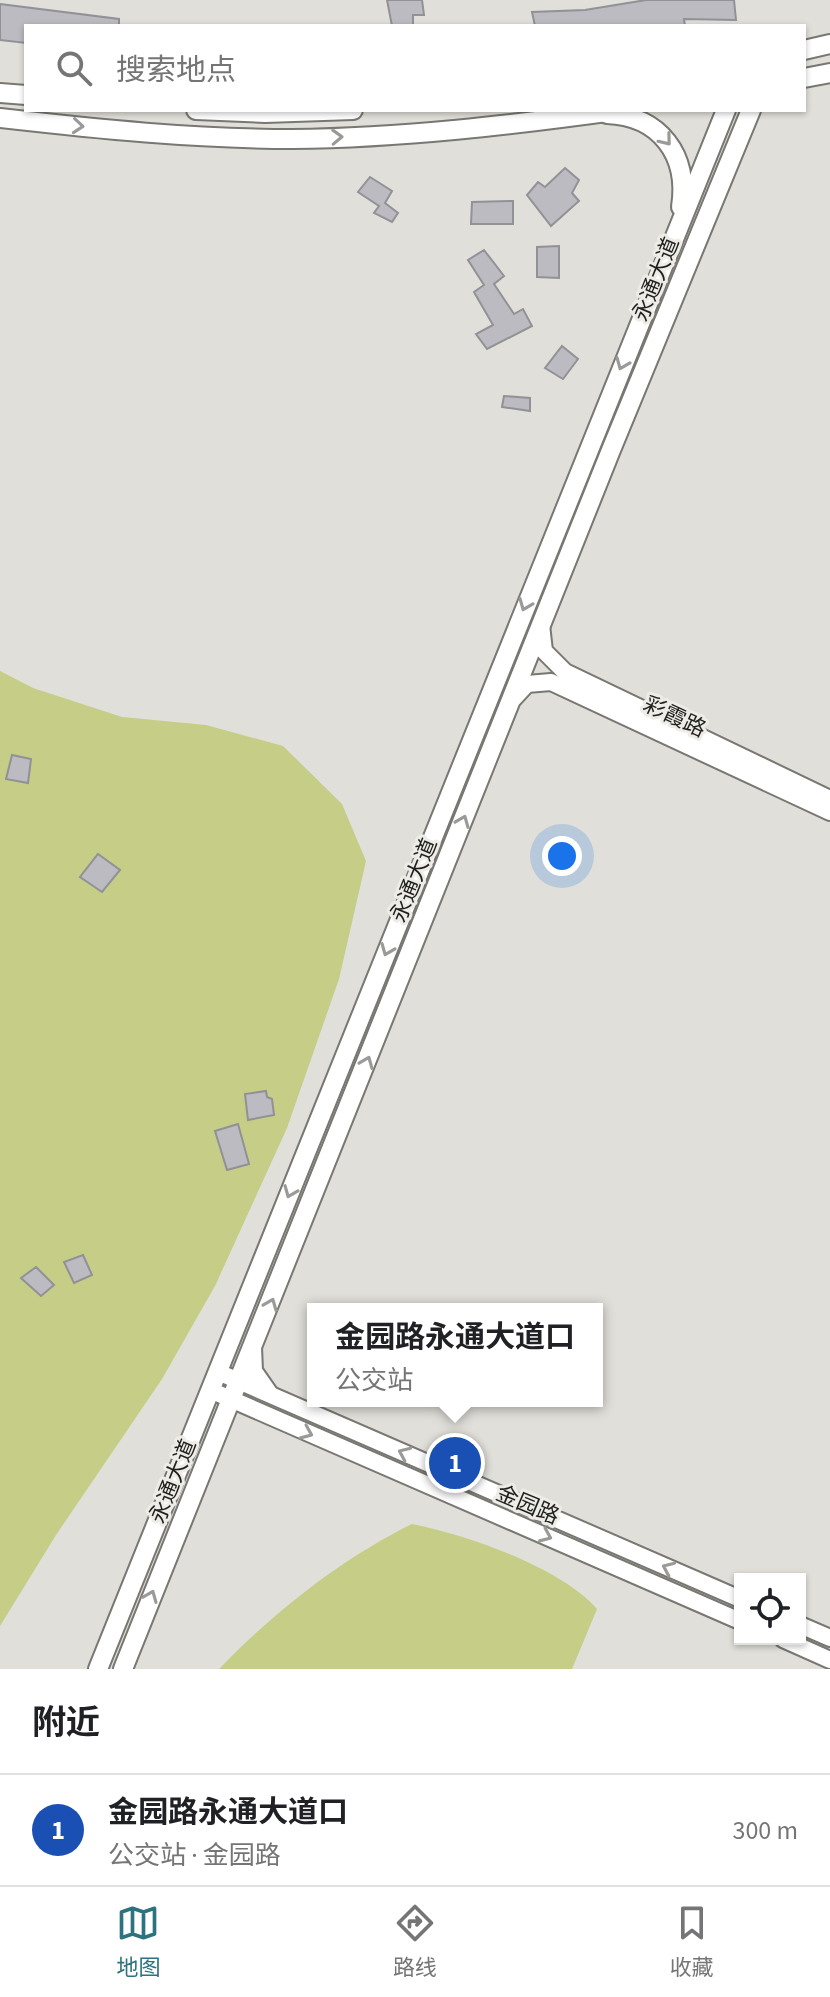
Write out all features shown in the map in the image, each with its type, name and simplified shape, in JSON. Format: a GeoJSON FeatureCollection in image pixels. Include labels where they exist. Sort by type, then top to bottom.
{"type":"FeatureCollection","features":[{"type":"Feature","properties":{"kind":"main road"},"geometry":{"type":"LineString","coordinates":[[806,50],[830,44]]}},
{"type":"Feature","properties":{"kind":"main road"},"geometry":{"type":"LineString","coordinates":[[806,78],[830,73]]}},
{"type":"Feature","properties":{"kind":"main road"},"geometry":{"type":"LineString","coordinates":[[0,93],[24,95]]}},
{"type":"Feature","properties":{"kind":"main road"},"geometry":{"type":"LineString","coordinates":[[242,112],[294,112]]}},
{"type":"Feature","properties":{"kind":"main road"},"geometry":{"type":"LineString","coordinates":[[0,118],[174,134],[294,139],[420,132],[604,112]]}},
{"type":"Feature","properties":{"kind":"main road","name":"永通大道"},"geometry":{"type":"LineString","coordinates":[[98,1669],[725,112]]}},
{"type":"Feature","properties":{"kind":"main road"},"geometry":{"type":"LineString","coordinates":[[596,113],[638,119],[657,130],[671,144],[683,174],[677,229]]}},
{"type":"Feature","properties":{"kind":"main road","name":"永通大道"},"geometry":{"type":"LineString","coordinates":[[123,1669],[508,706],[750,115]]}},
{"type":"Feature","properties":{"kind":"main road","name":"彩霞路"},"geometry":{"type":"LineString","coordinates":[[541,625],[544,651],[565,672],[830,799]]}},
{"type":"Feature","properties":{"kind":"main road","name":"彩霞路"},"geometry":{"type":"LineString","coordinates":[[508,706],[527,684],[551,682],[830,812]]}},
{"type":"Feature","properties":{"kind":"main road"},"geometry":{"type":"LineString","coordinates":[[253,1347],[254,1371],[271,1395]]}},
{"type":"Feature","properties":{"kind":"main road","name":"金园路"},"geometry":{"type":"LineString","coordinates":[[218,1372],[734,1596]]}},
{"type":"Feature","properties":{"kind":"main road","name":"金园路"},"geometry":{"type":"LineString","coordinates":[[210,1390],[734,1618]]}},
{"type":"Feature","properties":{"kind":"main road"},"geometry":{"type":"LineString","coordinates":[[216,1439],[229,1421],[265,1414]]}},
{"type":"Feature","properties":{"kind":"main road"},"geometry":{"type":"LineString","coordinates":[[806,1628],[830,1638]]}},
{"type":"Feature","properties":{"kind":"main road"},"geometry":{"type":"LineString","coordinates":[[796,1645],[830,1660]]}},
{"type":"Feature","properties":{"kind":"green space"},"geometry":{"type":"Polygon","coordinates":[[[0,671],[33,688],[122,717],[206,725],[283,746],[342,804],[366,861],[339,979],[287,1128],[215,1286],[162,1379],[56,1535],[0,1626],[0,671]]]}},
{"type":"Feature","properties":{"kind":"green space"},"geometry":{"type":"Polygon","coordinates":[[[412,1524],[459,1536],[511,1555],[581,1594],[597,1609],[572,1669],[219,1669],[262,1627],[310,1588],[360,1553],[412,1524]]]}},
{"type":"Feature","properties":{"kind":"building"},"geometry":{"type":"Polygon","coordinates":[[[387,0],[422,0],[424,15],[413,15],[413,24],[392,24],[387,0]]]}},
{"type":"Feature","properties":{"kind":"building"},"geometry":{"type":"Polygon","coordinates":[[[646,0],[734,0],[736,20],[684,19],[685,24],[535,24],[532,12],[585,10],[646,0]]]}},
{"type":"Feature","properties":{"kind":"building"},"geometry":{"type":"Polygon","coordinates":[[[0,4],[119,19],[119,24],[24,24],[24,43],[0,40],[0,4]]]}},
{"type":"Feature","properties":{"kind":"building"},"geometry":{"type":"Polygon","coordinates":[[[565,168],[579,180],[572,193],[579,201],[551,226],[527,195],[538,182],[545,187],[565,168]]]}},
{"type":"Feature","properties":{"kind":"building"},"geometry":{"type":"Polygon","coordinates":[[[370,177],[392,191],[385,203],[398,213],[392,222],[374,213],[379,206],[358,192],[370,177]]]}},
{"type":"Feature","properties":{"kind":"building"},"geometry":{"type":"Polygon","coordinates":[[[513,201],[513,224],[471,224],[472,202],[513,201]]]}},
{"type":"Feature","properties":{"kind":"building"},"geometry":{"type":"Polygon","coordinates":[[[559,246],[559,278],[537,277],[537,247],[559,246]]]}},
{"type":"Feature","properties":{"kind":"building"},"geometry":{"type":"Polygon","coordinates":[[[484,250],[504,276],[494,284],[514,314],[523,309],[532,326],[487,349],[476,334],[493,325],[474,292],[484,285],[468,260],[484,250]]]}},
{"type":"Feature","properties":{"kind":"building"},"geometry":{"type":"Polygon","coordinates":[[[562,346],[578,359],[563,379],[545,368],[562,346]]]}},
{"type":"Feature","properties":{"kind":"building"},"geometry":{"type":"Polygon","coordinates":[[[504,396],[530,398],[530,411],[502,407],[504,396]]]}},
{"type":"Feature","properties":{"kind":"building"},"geometry":{"type":"Polygon","coordinates":[[[12,755],[31,759],[28,783],[6,779],[12,755]]]}},
{"type":"Feature","properties":{"kind":"building"},"geometry":{"type":"Polygon","coordinates":[[[98,854],[120,870],[102,892],[80,877],[98,854]]]}},
{"type":"Feature","properties":{"kind":"building"},"geometry":{"type":"Polygon","coordinates":[[[266,1091],[267,1097],[272,1099],[274,1115],[248,1120],[245,1094],[266,1091]]]}},
{"type":"Feature","properties":{"kind":"building"},"geometry":{"type":"Polygon","coordinates":[[[238,1124],[249,1164],[227,1170],[215,1131],[238,1124]]]}},
{"type":"Feature","properties":{"kind":"building"},"geometry":{"type":"Polygon","coordinates":[[[83,1255],[92,1275],[74,1283],[64,1262],[83,1255]]]}},
{"type":"Feature","properties":{"kind":"building"},"geometry":{"type":"Polygon","coordinates":[[[36,1267],[54,1285],[41,1296],[21,1278],[36,1267]]]}},
{"type":"Feature","properties":{"kind":"place","name":"金园路永通大道口"},"geometry":{"type":"Point","coordinates":[455,1463]}}]}
